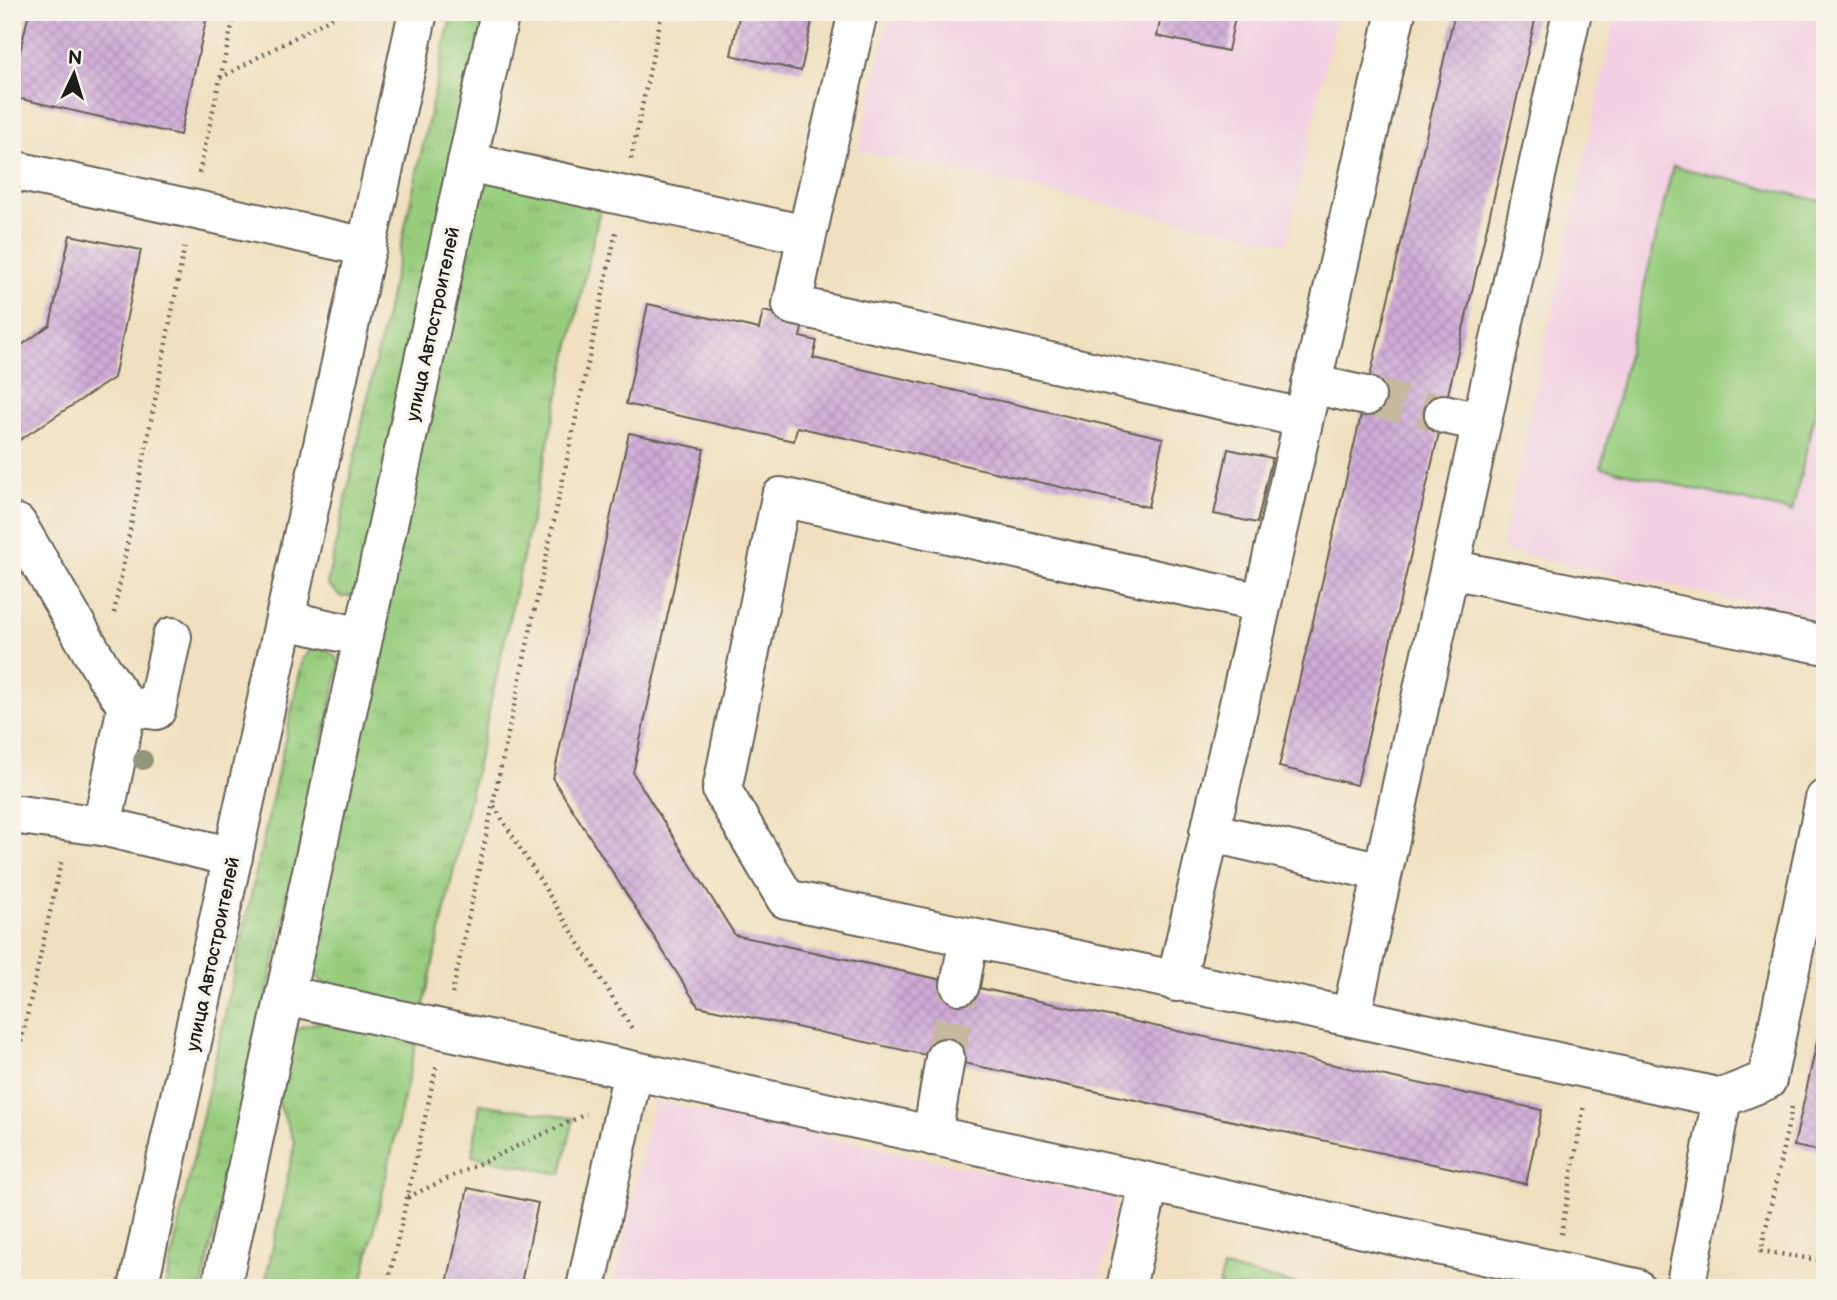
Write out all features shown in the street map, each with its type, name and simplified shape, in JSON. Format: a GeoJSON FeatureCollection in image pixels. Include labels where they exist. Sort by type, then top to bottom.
{"type":"FeatureCollection","features":[{"type":"Feature","properties":{"kind":"main road","name":"улица Автостроителей"},"geometry":{"type":"LineString","coordinates":[[138,1288],[418,12]]}},
{"type":"Feature","properties":{"kind":"main road","name":"улица Автостроителей"},"geometry":{"type":"LineString","coordinates":[[220,1288],[500,12]]}},
{"type":"Feature","properties":{"kind":"main road"},"geometry":{"type":"LineString","coordinates":[[858,12],[792,305],[1307,401],[1366,396]]}},
{"type":"Feature","properties":{"kind":"main road"},"geometry":{"type":"LineString","coordinates":[[1176,982],[1396,12]]}},
{"type":"Feature","properties":{"kind":"main road"},"geometry":{"type":"LineString","coordinates":[[1351,1017],[1572,12]]}},
{"type":"Feature","properties":{"kind":"main road"},"geometry":{"type":"LineString","coordinates":[[467,162],[807,235]]}},
{"type":"Feature","properties":{"kind":"main road"},"geometry":{"type":"LineString","coordinates":[[14,179],[191,209],[367,247]]}},
{"type":"Feature","properties":{"kind":"main road"},"geometry":{"type":"LineString","coordinates":[[1444,414],[1481,422]]}},
{"type":"Feature","properties":{"kind":"main road"},"geometry":{"type":"LineString","coordinates":[[1261,603],[781,497],[722,790],[786,899],[1722,1098],[1767,1080],[1825,799]]}},
{"type":"Feature","properties":{"kind":"main road"},"geometry":{"type":"LineString","coordinates":[[17,524],[103,671],[127,706],[156,710],[172,637]]}},
{"type":"Feature","properties":{"kind":"main road"},"geometry":{"type":"LineString","coordinates":[[1450,569],[1825,645]]}},
{"type":"Feature","properties":{"kind":"main road"},"geometry":{"type":"LineString","coordinates":[[285,620],[363,637]]}},
{"type":"Feature","properties":{"kind":"main road"},"geometry":{"type":"LineString","coordinates":[[86,825],[127,706]]}},
{"type":"Feature","properties":{"kind":"main road"},"geometry":{"type":"LineString","coordinates":[[12,814],[86,825],[233,857]]}},
{"type":"Feature","properties":{"kind":"main road"},"geometry":{"type":"LineString","coordinates":[[1209,832],[1382,872]]}},
{"type":"Feature","properties":{"kind":"main road"},"geometry":{"type":"LineString","coordinates":[[960,985],[968,937]]}},
{"type":"Feature","properties":{"kind":"main road"},"geometry":{"type":"LineString","coordinates":[[285,995],[1636,1288]]}},
{"type":"Feature","properties":{"kind":"main road"},"geometry":{"type":"LineString","coordinates":[[932,1136],[946,1058]]}},
{"type":"Feature","properties":{"kind":"main road"},"geometry":{"type":"LineString","coordinates":[[586,1288],[633,1071]]}},
{"type":"Feature","properties":{"kind":"main road"},"geometry":{"type":"LineString","coordinates":[[1685,1288],[1722,1098]]}},
{"type":"Feature","properties":{"kind":"main road"},"geometry":{"type":"LineString","coordinates":[[1126,1288],[1149,1183]]}},
{"type":"Feature","properties":{"kind":"path"},"geometry":{"type":"LineString","coordinates":[[114,616],[191,209],[235,12]]}},
{"type":"Feature","properties":{"kind":"path"},"geometry":{"type":"LineString","coordinates":[[220,78],[342,12]]}},
{"type":"Feature","properties":{"kind":"path"},"geometry":{"type":"LineString","coordinates":[[387,1288],[494,806],[662,12]]}},
{"type":"Feature","properties":{"kind":"path"},"geometry":{"type":"LineString","coordinates":[[494,806],[629,1024]]}},
{"type":"Feature","properties":{"kind":"path"},"geometry":{"type":"LineString","coordinates":[[12,1083],[86,825]]}},
{"type":"Feature","properties":{"kind":"path"},"geometry":{"type":"LineString","coordinates":[[1795,1096],[1761,1251],[1825,1261]]}},
{"type":"Feature","properties":{"kind":"path"},"geometry":{"type":"LineString","coordinates":[[408,1197],[588,1113]]}},
{"type":"Feature","properties":{"kind":"shaded area"},"geometry":{"type":"Polygon","coordinates":[[[890,12],[1337,12],[1287,244],[859,151],[890,12]]]}},
{"type":"Feature","properties":{"kind":"shaded area"},"geometry":{"type":"Polygon","coordinates":[[[1616,12],[1825,12],[1825,619],[1501,550],[1616,12]]]}},
{"type":"Feature","properties":{"kind":"shaded area"},"geometry":{"type":"Polygon","coordinates":[[[654,1101],[1117,1199],[1098,1288],[614,1288],[654,1101]]]}},
{"type":"Feature","properties":{"kind":"green space"},"geometry":{"type":"Polygon","coordinates":[[[452,12],[490,12],[361,595],[341,597],[327,584],[452,12]]]}},
{"type":"Feature","properties":{"kind":"green space"},"geometry":{"type":"Polygon","coordinates":[[[1673,166],[1825,202],[1825,368],[1792,512],[1601,467],[1673,166]]]}},
{"type":"Feature","properties":{"kind":"green space"},"geometry":{"type":"Polygon","coordinates":[[[485,179],[602,200],[423,1009],[325,984],[315,975],[308,962],[468,198],[485,179]]]}},
{"type":"Feature","properties":{"kind":"green space"},"geometry":{"type":"Polygon","coordinates":[[[319,648],[331,653],[340,664],[202,1288],[165,1288],[303,658],[311,650],[319,648]]]}},
{"type":"Feature","properties":{"kind":"green space"},"geometry":{"type":"Polygon","coordinates":[[[322,1022],[417,1039],[361,1288],[259,1288],[266,1279],[295,1143],[274,1092],[293,1031],[322,1022]]]}},
{"type":"Feature","properties":{"kind":"green space"},"geometry":{"type":"Polygon","coordinates":[[[480,1104],[574,1118],[561,1174],[472,1156],[480,1104]]]}},
{"type":"Feature","properties":{"kind":"green space"},"geometry":{"type":"Polygon","coordinates":[[[1223,1268],[1316,1288],[1219,1288],[1223,1268]]]}},
{"type":"Feature","properties":{"kind":"building"},"geometry":{"type":"Polygon","coordinates":[[[29,12],[208,12],[180,135],[12,97],[29,12]]]}},
{"type":"Feature","properties":{"kind":"building"},"geometry":{"type":"Polygon","coordinates":[[[590,12],[619,12],[617,19],[590,12]]]}},
{"type":"Feature","properties":{"kind":"building"},"geometry":{"type":"Polygon","coordinates":[[[740,12],[814,12],[801,71],[731,55],[740,12]]]}},
{"type":"Feature","properties":{"kind":"building"},"geometry":{"type":"Polygon","coordinates":[[[1162,12],[1236,12],[1228,51],[1157,36],[1162,12]]]}},
{"type":"Feature","properties":{"kind":"building"},"geometry":{"type":"Polygon","coordinates":[[[1455,12],[1537,12],[1357,785],[1279,767],[1455,12]]]}},
{"type":"Feature","properties":{"kind":"building"},"geometry":{"type":"Polygon","coordinates":[[[70,235],[141,250],[114,378],[12,445],[12,352],[50,325],[70,235]]]}},
{"type":"Feature","properties":{"kind":"building"},"geometry":{"type":"Polygon","coordinates":[[[648,304],[759,329],[763,311],[804,320],[800,337],[817,341],[813,358],[1163,438],[1148,507],[797,427],[794,441],[626,404],[648,304]]]}},
{"type":"Feature","properties":{"kind":"building"},"geometry":{"type":"Polygon","coordinates":[[[629,433],[704,449],[633,773],[735,935],[1542,1110],[1526,1184],[698,1006],[553,779],[629,433]]]}},
{"type":"Feature","properties":{"kind":"building"},"geometry":{"type":"Polygon","coordinates":[[[1228,449],[1272,458],[1257,523],[1214,514],[1228,449]]]}},
{"type":"Feature","properties":{"kind":"building"},"geometry":{"type":"Polygon","coordinates":[[[1825,1011],[1825,1152],[1794,1146],[1825,1011]]]}},
{"type":"Feature","properties":{"kind":"building"},"geometry":{"type":"Polygon","coordinates":[[[468,1188],[538,1203],[520,1288],[446,1288],[468,1188]]]}},
{"type":"Feature","properties":{"kind":"tunnel"},"geometry":{"type":"LineString","coordinates":[[1366,396],[1444,414]]}},
{"type":"Feature","properties":{"kind":"tunnel"},"geometry":{"type":"LineString","coordinates":[[945,1058],[960,985]]}}]}
